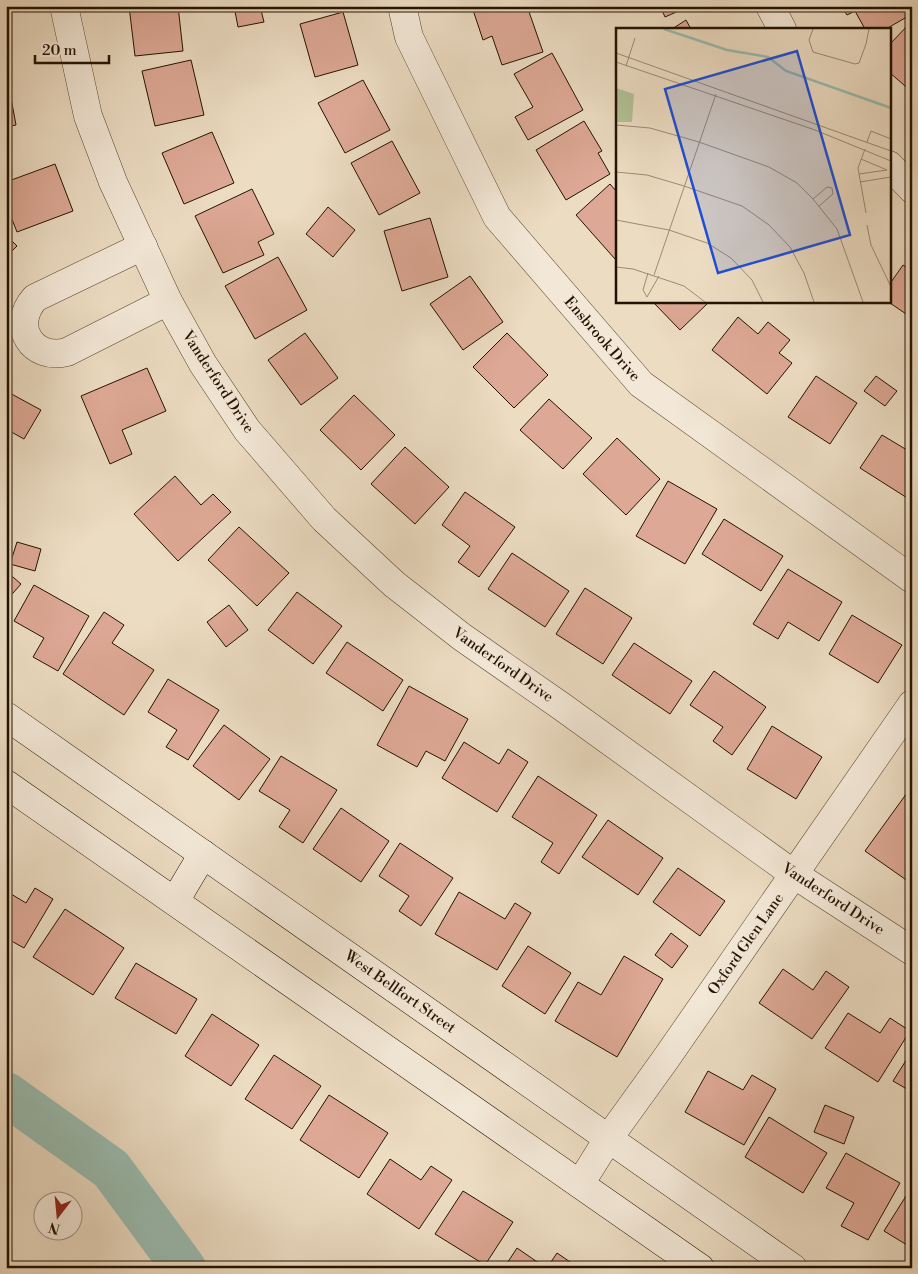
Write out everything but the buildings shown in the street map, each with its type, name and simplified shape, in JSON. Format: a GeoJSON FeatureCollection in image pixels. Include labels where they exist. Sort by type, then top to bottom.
{"type":"FeatureCollection","features":[{"type":"Feature","properties":{"kind":"street","name":"Vanderford Drive"},"geometry":{"type":"LineString","coordinates":[[64,6],[88,116],[113,182],[168,302],[203,364],[247,430],[324,519],[394,584],[462,637],[795,875],[912,951]]}},
{"type":"Feature","properties":{"kind":"street","name":"Ensbrook Drive"},"geometry":{"type":"LineString","coordinates":[[402,6],[409,37],[497,217],[641,384],[912,578]]}},
{"type":"Feature","properties":{"kind":"street"},"geometry":{"type":"LineString","coordinates":[[770,6],[781,28]]}},
{"type":"Feature","properties":{"kind":"street"},"geometry":{"type":"LineString","coordinates":[[890,166],[912,189]]}},
{"type":"Feature","properties":{"kind":"street"},"geometry":{"type":"LineString","coordinates":[[143,246],[35,298],[30,304],[24,319],[27,335],[37,348],[52,354],[60,354],[68,352],[168,302]]}},
{"type":"Feature","properties":{"kind":"street","name":"Oxford Glen Lane"},"geometry":{"type":"LineString","coordinates":[[580,1184],[608,1139],[795,875],[912,704]]}},
{"type":"Feature","properties":{"kind":"street","name":"West Bellfort Street"},"geometry":{"type":"LineString","coordinates":[[6,716],[793,1268]]}},
{"type":"Feature","properties":{"kind":"street"},"geometry":{"type":"LineString","coordinates":[[6,784],[700,1268]]}},
{"type":"Feature","properties":{"kind":"street"},"geometry":{"type":"LineString","coordinates":[[175,901],[203,854]]}},
{"type":"Feature","properties":{"kind":"waterway"},"geometry":{"type":"LineString","coordinates":[[6,1094],[111,1169],[184,1268]]}}]}
